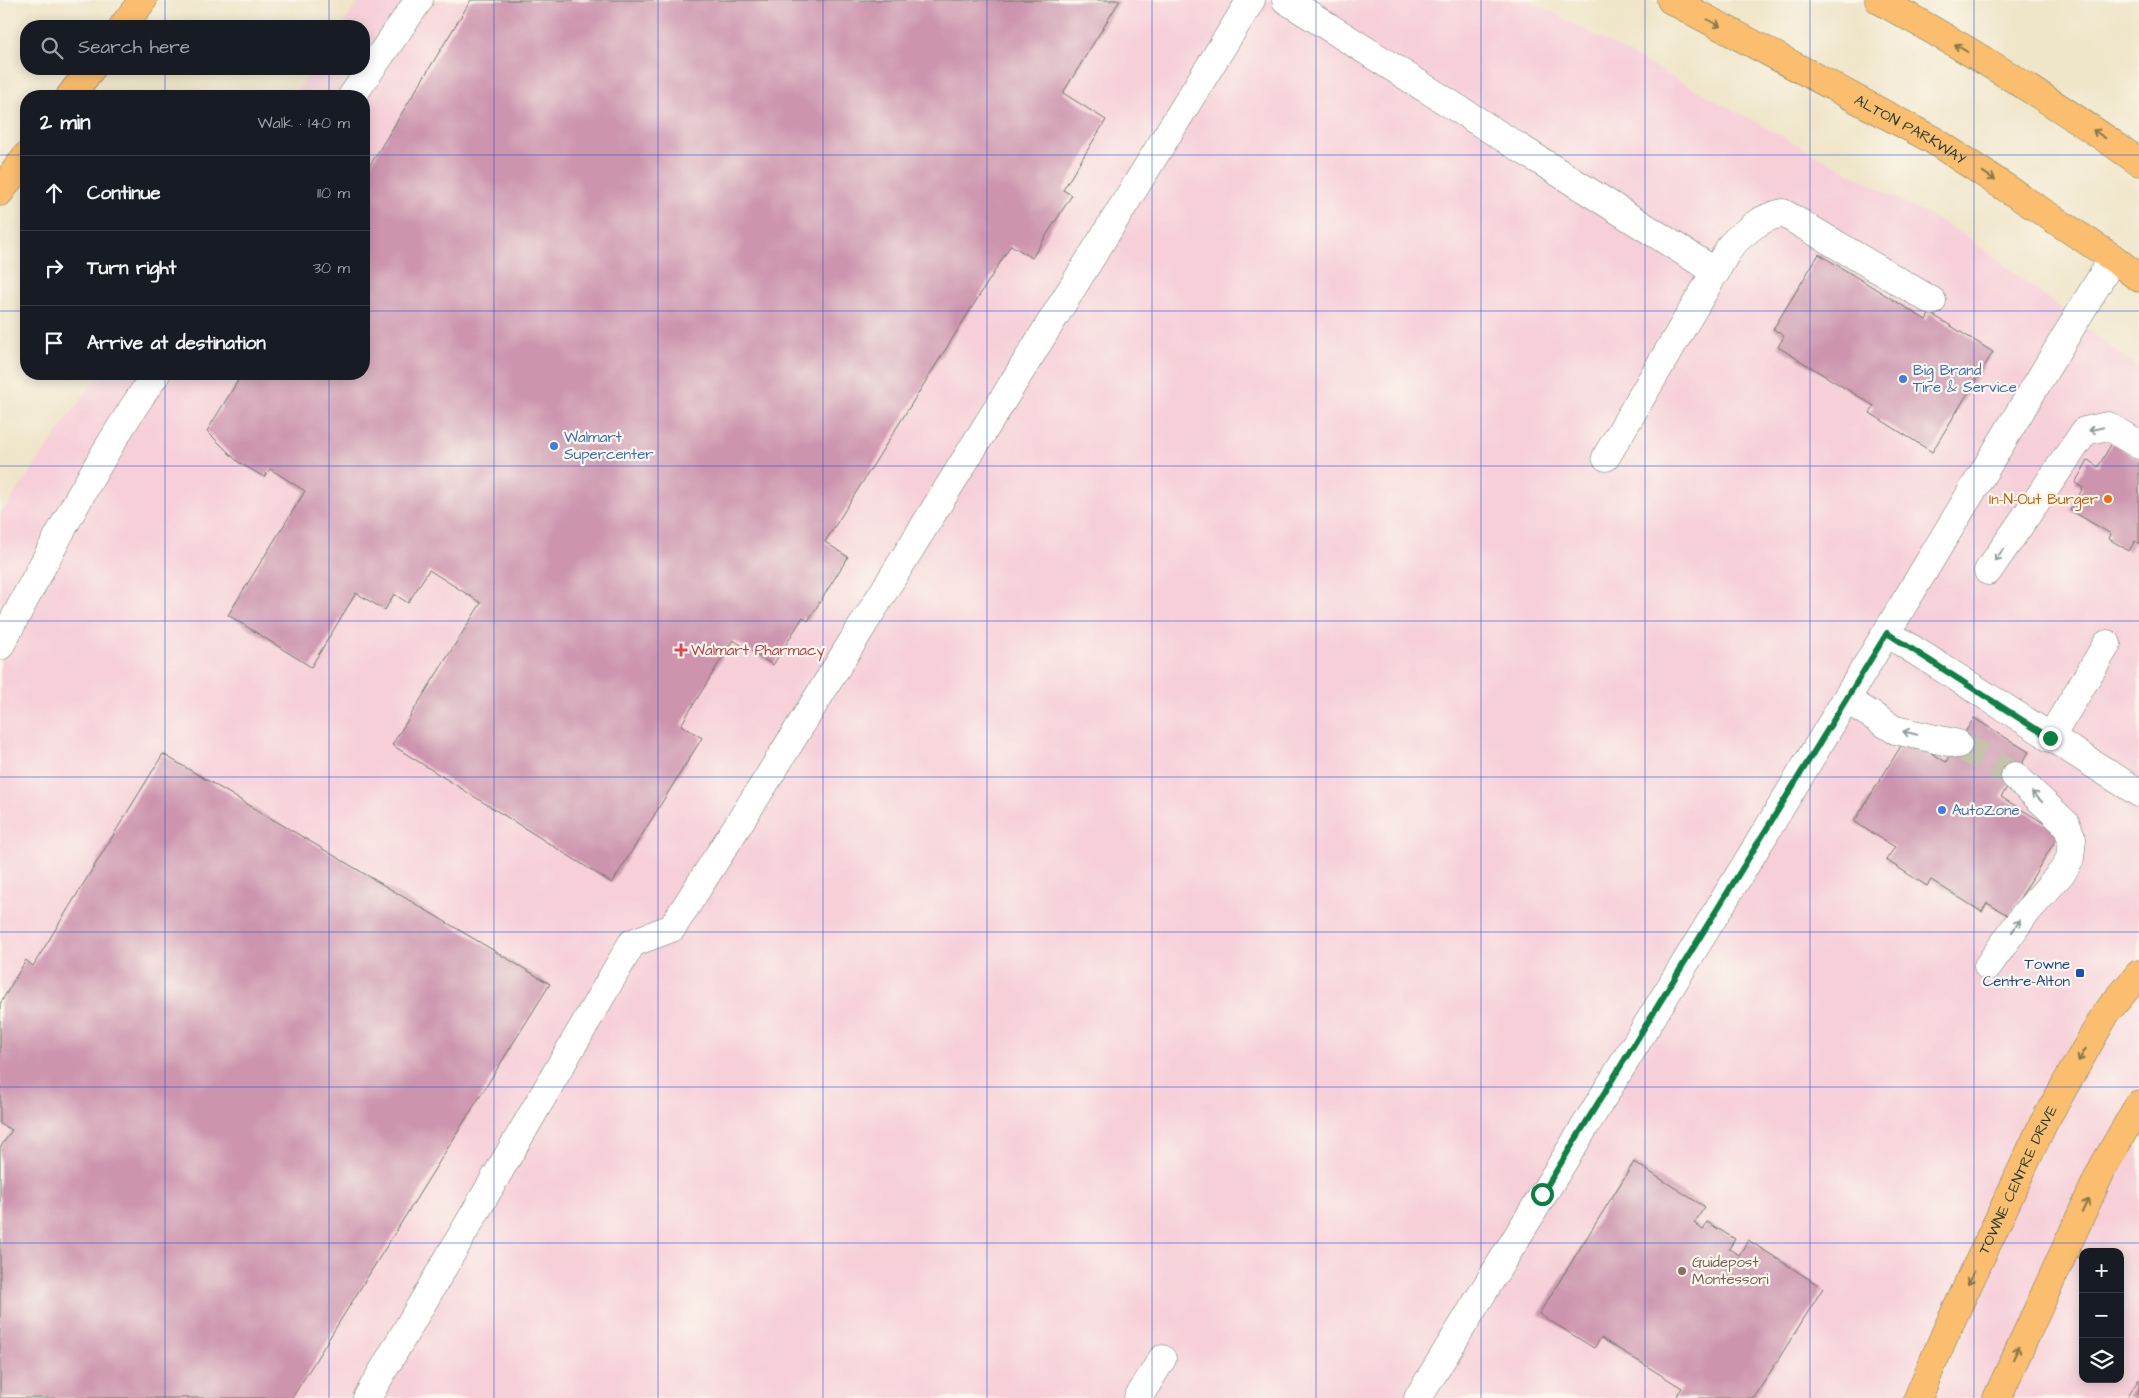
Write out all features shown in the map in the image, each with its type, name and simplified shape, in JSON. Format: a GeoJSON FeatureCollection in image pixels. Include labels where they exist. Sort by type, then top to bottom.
{"type":"FeatureCollection","features":[{"type":"Feature","properties":{"kind":"main road"},"geometry":{"type":"LineString","coordinates":[[128,20],[143,0]]}},
{"type":"Feature","properties":{"kind":"main road","name":"ALTON PARKWAY"},"geometry":{"type":"LineString","coordinates":[[1671,0],[1933,140],[2113,258],[2139,278]]}},
{"type":"Feature","properties":{"kind":"main road"},"geometry":{"type":"LineString","coordinates":[[1879,0],[1929,28],[2089,127],[2139,162]]}},
{"type":"Feature","properties":{"kind":"main road"},"geometry":{"type":"LineString","coordinates":[[75,90],[86,75]]}},
{"type":"Feature","properties":{"kind":"main road"},"geometry":{"type":"LineString","coordinates":[[0,192],[20,164]]}},
{"type":"Feature","properties":{"kind":"main road","name":"TOWNE CENTRE DRIVE"},"geometry":{"type":"LineString","coordinates":[[1918,1398],[1945,1334],[2043,1124],[2106,1012],[2139,974]]}},
{"type":"Feature","properties":{"kind":"main road"},"geometry":{"type":"LineString","coordinates":[[1997,1398],[2103,1167],[2139,1104]]}},
{"type":"Feature","properties":{"kind":"lane"},"geometry":{"type":"LineString","coordinates":[[370,70],[419,0]]}},
{"type":"Feature","properties":{"kind":"lane"},"geometry":{"type":"LineString","coordinates":[[367,1398],[632,943],[672,928],[756,797],[1251,0]]}},
{"type":"Feature","properties":{"kind":"lane"},"geometry":{"type":"LineString","coordinates":[[1286,0],[1716,272]]}},
{"type":"Feature","properties":{"kind":"lane"},"geometry":{"type":"LineString","coordinates":[[356,90],[367,75]]}},
{"type":"Feature","properties":{"kind":"lane"},"geometry":{"type":"LineString","coordinates":[[1606,457],[1731,245],[1751,226],[1768,216],[1782,213],[1932,301]]}},
{"type":"Feature","properties":{"kind":"lane"},"geometry":{"type":"LineString","coordinates":[[1424,1396],[2113,258]]}},
{"type":"Feature","properties":{"kind":"lane"},"geometry":{"type":"LineString","coordinates":[[0,646],[42,566],[128,413],[152,380]]}},
{"type":"Feature","properties":{"kind":"lane"},"geometry":{"type":"LineString","coordinates":[[1988,571],[2085,431],[2108,426],[2139,445]]}},
{"type":"Feature","properties":{"kind":"lane"},"geometry":{"type":"LineString","coordinates":[[1887,633],[2139,793]]}},
{"type":"Feature","properties":{"kind":"lane"},"geometry":{"type":"LineString","coordinates":[[2050,738],[2107,644]]}},
{"type":"Feature","properties":{"kind":"lane"},"geometry":{"type":"LineString","coordinates":[[1846,699],[1895,730],[1958,744]]}},
{"type":"Feature","properties":{"kind":"lane"},"geometry":{"type":"LineString","coordinates":[[1988,966],[2024,915],[2063,871],[2070,858],[2072,839],[2066,824],[2014,776]]}},
{"type":"Feature","properties":{"kind":"lane"},"geometry":{"type":"LineString","coordinates":[[1138,1398],[1162,1359]]}},
{"type":"Feature","properties":{"kind":"shaded area"},"geometry":{"type":"Polygon","coordinates":[[[360,0],[1529,0],[1965,235],[2139,369],[2139,1398],[0,1398],[0,515],[95,380],[370,380],[370,90],[297,90],[308,75],[370,75],[370,20],[346,20],[360,0]]]}},
{"type":"Feature","properties":{"kind":"building","name":"Walmart Supercenter"},"geometry":{"type":"Polygon","coordinates":[[[471,0],[1120,0],[1063,93],[1106,120],[1063,190],[1072,195],[1032,258],[1011,245],[825,542],[848,557],[808,621],[803,617],[773,665],[733,640],[681,725],[702,738],[612,883],[392,745],[481,603],[429,570],[408,603],[394,594],[385,610],[356,593],[311,667],[228,615],[305,491],[270,469],[264,477],[238,462],[207,431],[238,380],[370,380],[370,165],[471,0]]]}},
{"type":"Feature","properties":{"kind":"building","name":"Big Brand Tire & Service"},"geometry":{"type":"Polygon","coordinates":[[[1819,254],[1926,320],[1930,313],[1993,352],[1932,452],[1870,413],[1874,406],[1778,347],[1784,336],[1773,329],[1819,254]]]}},
{"type":"Feature","properties":{"kind":"building","name":"In-N-Out Burger"},"geometry":{"type":"Polygon","coordinates":[[[2112,443],[2139,459],[2139,544],[2135,541],[2129,551],[2109,539],[2111,534],[2070,510],[2083,488],[2075,483],[2088,460],[2098,467],[2112,443]]]}},
{"type":"Feature","properties":{"kind":"building","name":"AutoZone"},"geometry":{"type":"Polygon","coordinates":[[[1974,718],[2029,752],[2001,797],[2060,833],[2009,916],[1987,903],[1982,912],[1931,880],[1927,886],[1886,860],[1895,847],[1854,822],[1906,738],[1946,762],[1974,718]]]}},
{"type":"Feature","properties":{"kind":"building"},"geometry":{"type":"Polygon","coordinates":[[[163,754],[550,984],[292,1398],[0,1398],[0,1148],[12,1130],[0,1124],[0,1004],[26,960],[33,966],[163,754]]]}},
{"type":"Feature","properties":{"kind":"building","name":"Guidepost Montessori"},"geometry":{"type":"Polygon","coordinates":[[[1634,1162],[1705,1207],[1694,1223],[1703,1230],[1707,1222],[1735,1239],[1729,1249],[1739,1255],[1748,1240],[1823,1288],[1754,1398],[1679,1398],[1676,1396],[1682,1388],[1601,1338],[1594,1348],[1539,1314],[1634,1162]]]}},
{"type":"Feature","properties":{"kind":"building"},"geometry":{"type":"Polygon","coordinates":[[[2139,1379],[2139,1398],[2127,1398],[2139,1379]]]}},
{"type":"Feature","properties":{"kind":"tunnel"},"geometry":{"type":"LineString","coordinates":[[1958,744],[2015,776]]}},
{"type":"Feature","properties":{"kind":"place","name":"Big Brand Tire & Service"},"geometry":{"type":"Point","coordinates":[1903,379]}},
{"type":"Feature","properties":{"kind":"place","name":"Walmart Supercenter"},"geometry":{"type":"Point","coordinates":[554,446]}},
{"type":"Feature","properties":{"kind":"place","name":"In-N-Out Burger"},"geometry":{"type":"Point","coordinates":[2108,499]}},
{"type":"Feature","properties":{"kind":"place","name":"Walmart Pharmacy"},"geometry":{"type":"Point","coordinates":[681,650]}},
{"type":"Feature","properties":{"kind":"place","name":"AutoZone"},"geometry":{"type":"Point","coordinates":[1942,810]}},
{"type":"Feature","properties":{"kind":"place","name":"Towne Centre-Alton"},"geometry":{"type":"Point","coordinates":[2080,973]}},
{"type":"Feature","properties":{"kind":"place","name":"Guidepost Montessori"},"geometry":{"type":"Point","coordinates":[1682,1271]}},
{"type":"Feature","properties":{"kind":"route"},"geometry":{"type":"LineString","coordinates":[[1542,1194],[1887,633],[2050,738]]}}]}
